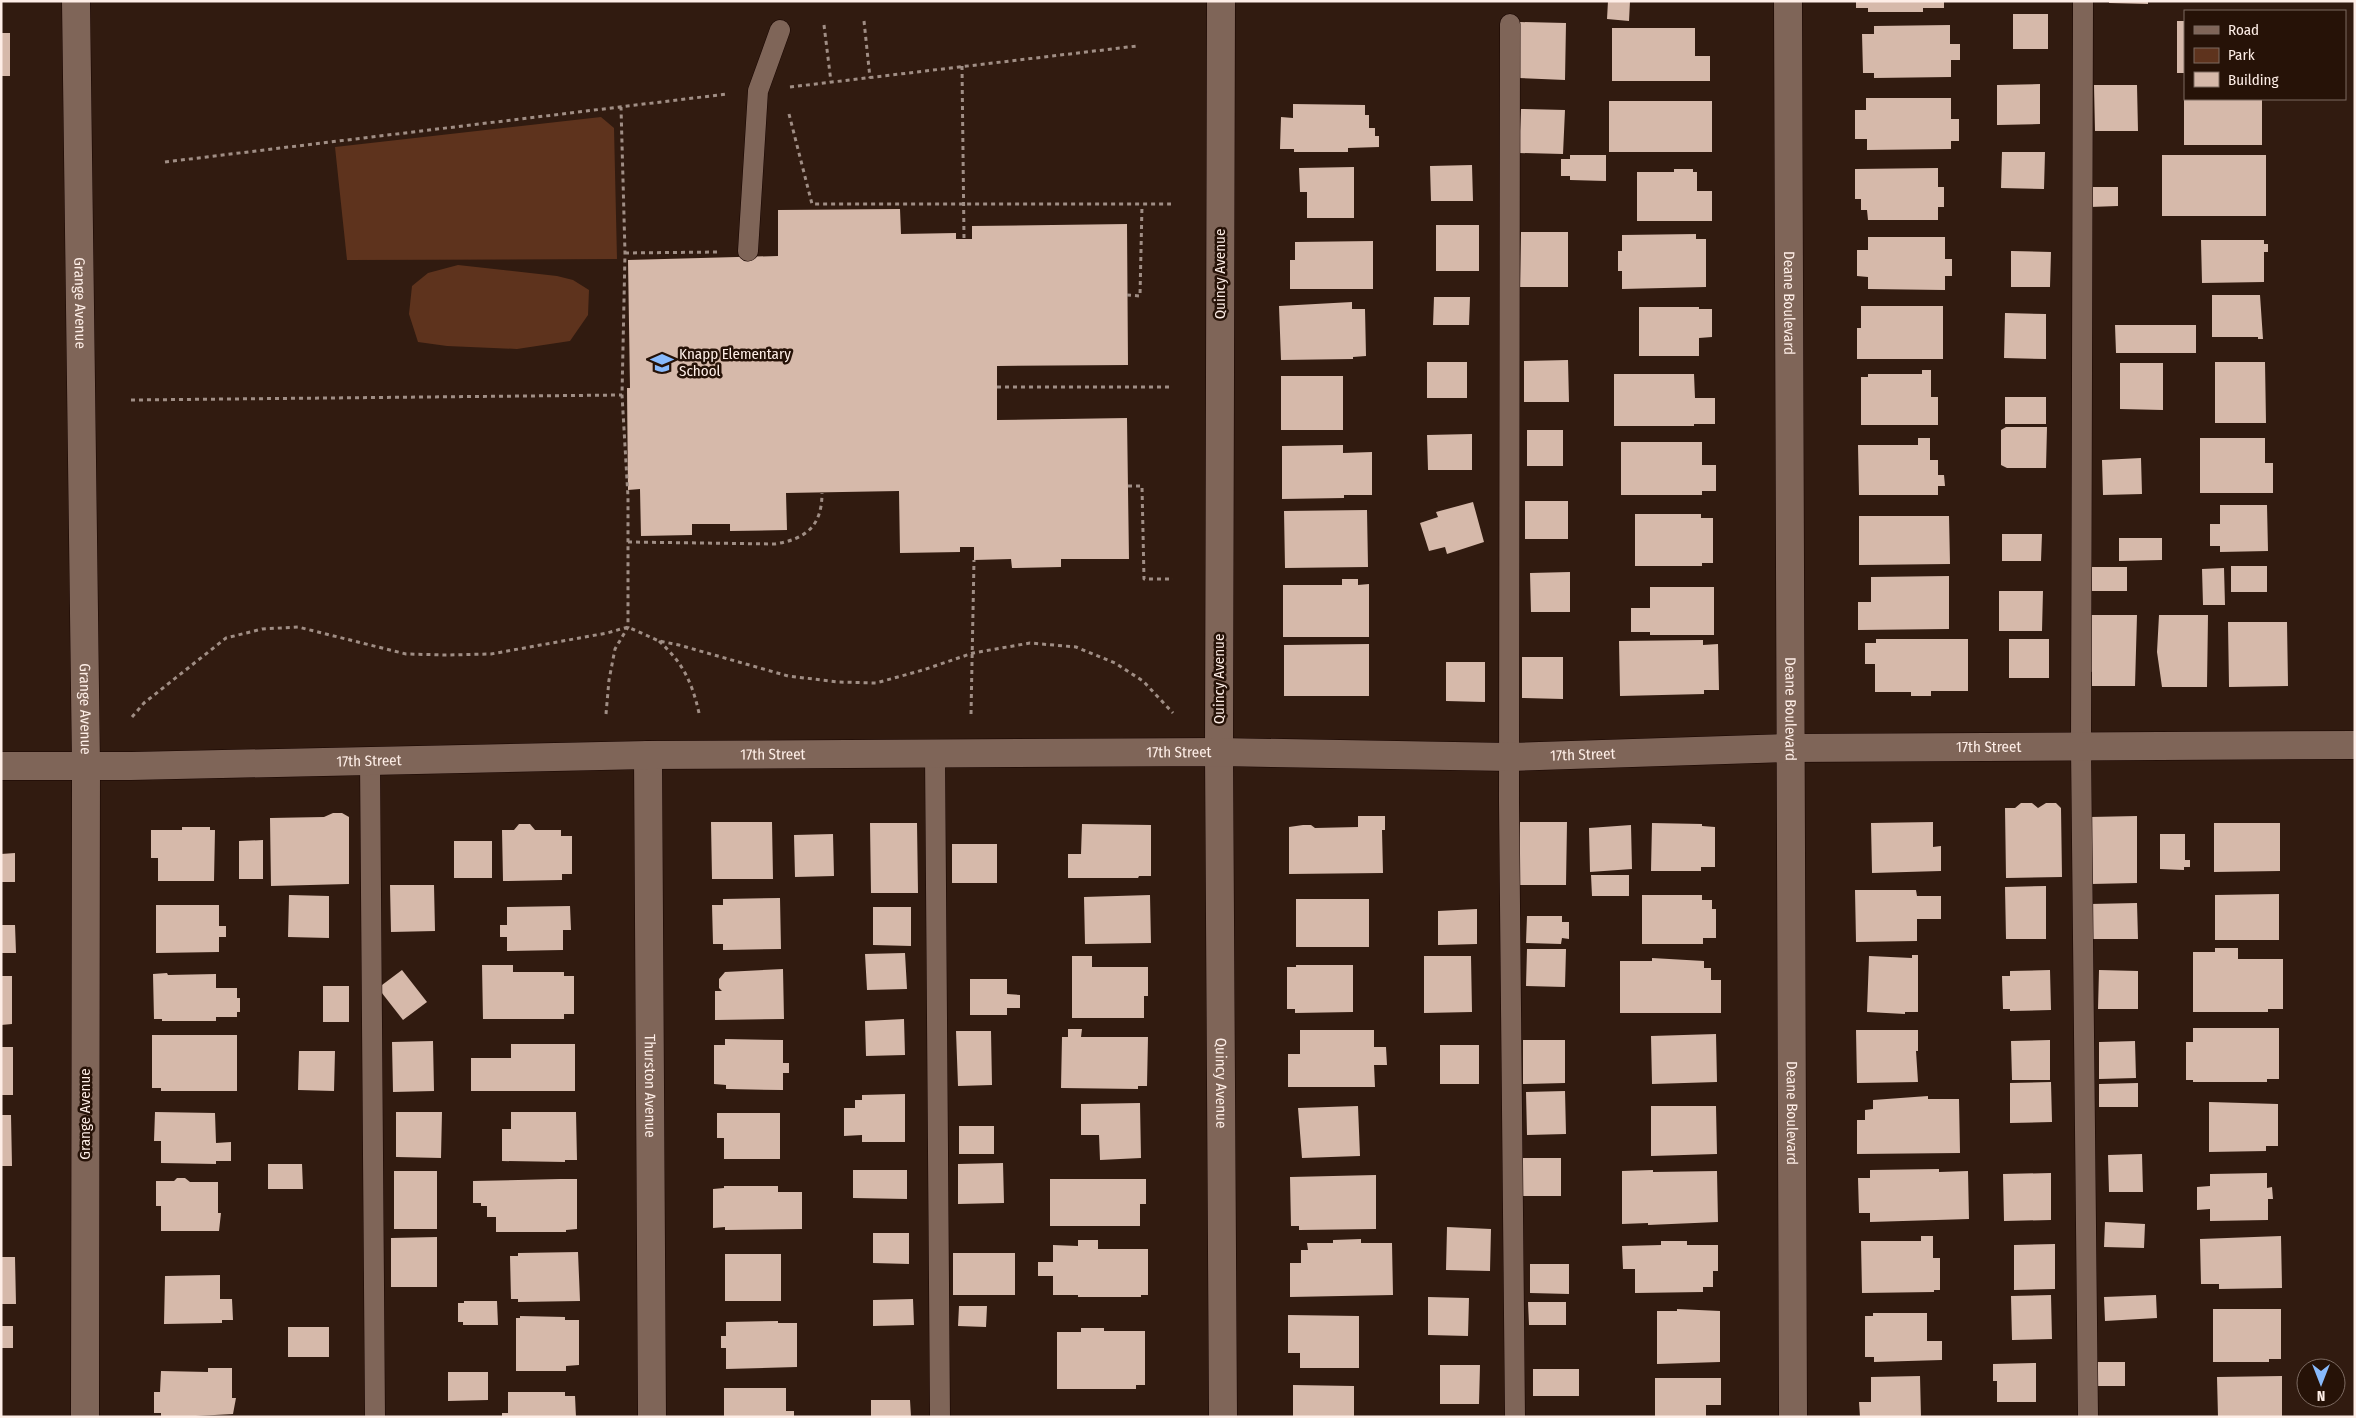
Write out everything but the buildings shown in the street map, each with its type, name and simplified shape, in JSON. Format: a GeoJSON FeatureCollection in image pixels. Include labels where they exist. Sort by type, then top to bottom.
{"type":"FeatureCollection","features":[{"type":"Feature","properties":{"kind":"street","name":"Grange Avenue"},"geometry":{"type":"LineString","coordinates":[[76,1],[86,766],[84,1417]]}},
{"type":"Feature","properties":{"kind":"street","name":"Quincy Avenue"},"geometry":{"type":"LineString","coordinates":[[1221,1],[1219,752],[1223,1417]]}},
{"type":"Feature","properties":{"kind":"street","name":"Deane Boulevard"},"geometry":{"type":"LineString","coordinates":[[1788,1],[1794,1417]]}},
{"type":"Feature","properties":{"kind":"street","name":"17th Street"},"geometry":{"type":"LineString","coordinates":[[1,766],[648,755],[1219,752],[1510,757],[1790,748],[2355,746]]}},
{"type":"Feature","properties":{"kind":"street","name":"Thurston Avenue"},"geometry":{"type":"LineString","coordinates":[[648,755],[652,1417]]}},
{"type":"Feature","properties":{"kind":"lane"},"geometry":{"type":"LineString","coordinates":[[2083,1],[2081,747],[2088,1417]]}},
{"type":"Feature","properties":{"kind":"lane"},"geometry":{"type":"LineString","coordinates":[[1510,24],[1510,757],[1515,1417]]}},
{"type":"Feature","properties":{"kind":"lane"},"geometry":{"type":"LineString","coordinates":[[748,251],[758,90],[780,30]]}},
{"type":"Feature","properties":{"kind":"lane"},"geometry":{"type":"LineString","coordinates":[[935,753],[940,1417]]}},
{"type":"Feature","properties":{"kind":"lane"},"geometry":{"type":"LineString","coordinates":[[370,760],[376,1417]]}},
{"type":"Feature","properties":{"kind":"path"},"geometry":{"type":"LineString","coordinates":[[864,21],[870,78]]}},
{"type":"Feature","properties":{"kind":"path"},"geometry":{"type":"LineString","coordinates":[[824,25],[830,82]]}},
{"type":"Feature","properties":{"kind":"path"},"geometry":{"type":"LineString","coordinates":[[165,162],[1137,46]]}},
{"type":"Feature","properties":{"kind":"path"},"geometry":{"type":"LineString","coordinates":[[962,66],[964,239]]}},
{"type":"Feature","properties":{"kind":"path"},"geometry":{"type":"LineString","coordinates":[[782,88],[812,204],[964,206],[1171,204]]}},
{"type":"Feature","properties":{"kind":"path"},"geometry":{"type":"LineString","coordinates":[[606,714],[609,680],[615,649],[628,628],[628,542],[622,395],[626,253],[621,107]]}},
{"type":"Feature","properties":{"kind":"path"},"geometry":{"type":"LineString","coordinates":[[1127,295],[1140,296],[1142,205]]}},
{"type":"Feature","properties":{"kind":"path"},"geometry":{"type":"LineString","coordinates":[[626,253],[748,251]]}},
{"type":"Feature","properties":{"kind":"path"},"geometry":{"type":"LineString","coordinates":[[997,387],[1172,387]]}},
{"type":"Feature","properties":{"kind":"path"},"geometry":{"type":"LineString","coordinates":[[131,400],[622,395]]}},
{"type":"Feature","properties":{"kind":"path"},"geometry":{"type":"LineString","coordinates":[[1128,486],[1142,486],[1144,578],[1172,578]]}},
{"type":"Feature","properties":{"kind":"path"},"geometry":{"type":"LineString","coordinates":[[628,542],[775,544],[794,541],[808,531],[817,520],[822,506],[822,493]]}},
{"type":"Feature","properties":{"kind":"path"},"geometry":{"type":"LineString","coordinates":[[971,714],[974,560]]}},
{"type":"Feature","properties":{"kind":"path"},"geometry":{"type":"LineString","coordinates":[[132,717],[144,703],[226,638],[262,629],[298,628],[406,654],[446,656],[491,654],[628,628],[659,642],[678,645],[788,676],[838,682],[876,683],[973,653],[1030,643],[1076,647],[1115,663],[1143,681],[1174,713]]}},
{"type":"Feature","properties":{"kind":"path"},"geometry":{"type":"LineString","coordinates":[[659,642],[682,666],[694,689],[699,713]]}},
{"type":"Feature","properties":{"kind":"green space"},"geometry":{"type":"Polygon","coordinates":[[[601,117],[614,128],[617,259],[347,260],[335,147],[601,117]]]}},
{"type":"Feature","properties":{"kind":"green space"},"geometry":{"type":"Polygon","coordinates":[[[458,265],[557,276],[573,280],[589,290],[588,315],[570,341],[517,349],[447,346],[418,342],[409,314],[412,286],[428,273],[458,265]]]}},
{"type":"Feature","properties":{"kind":"place","name":"Knapp Elementary School"},"geometry":{"type":"Point","coordinates":[662,363]}}]}
